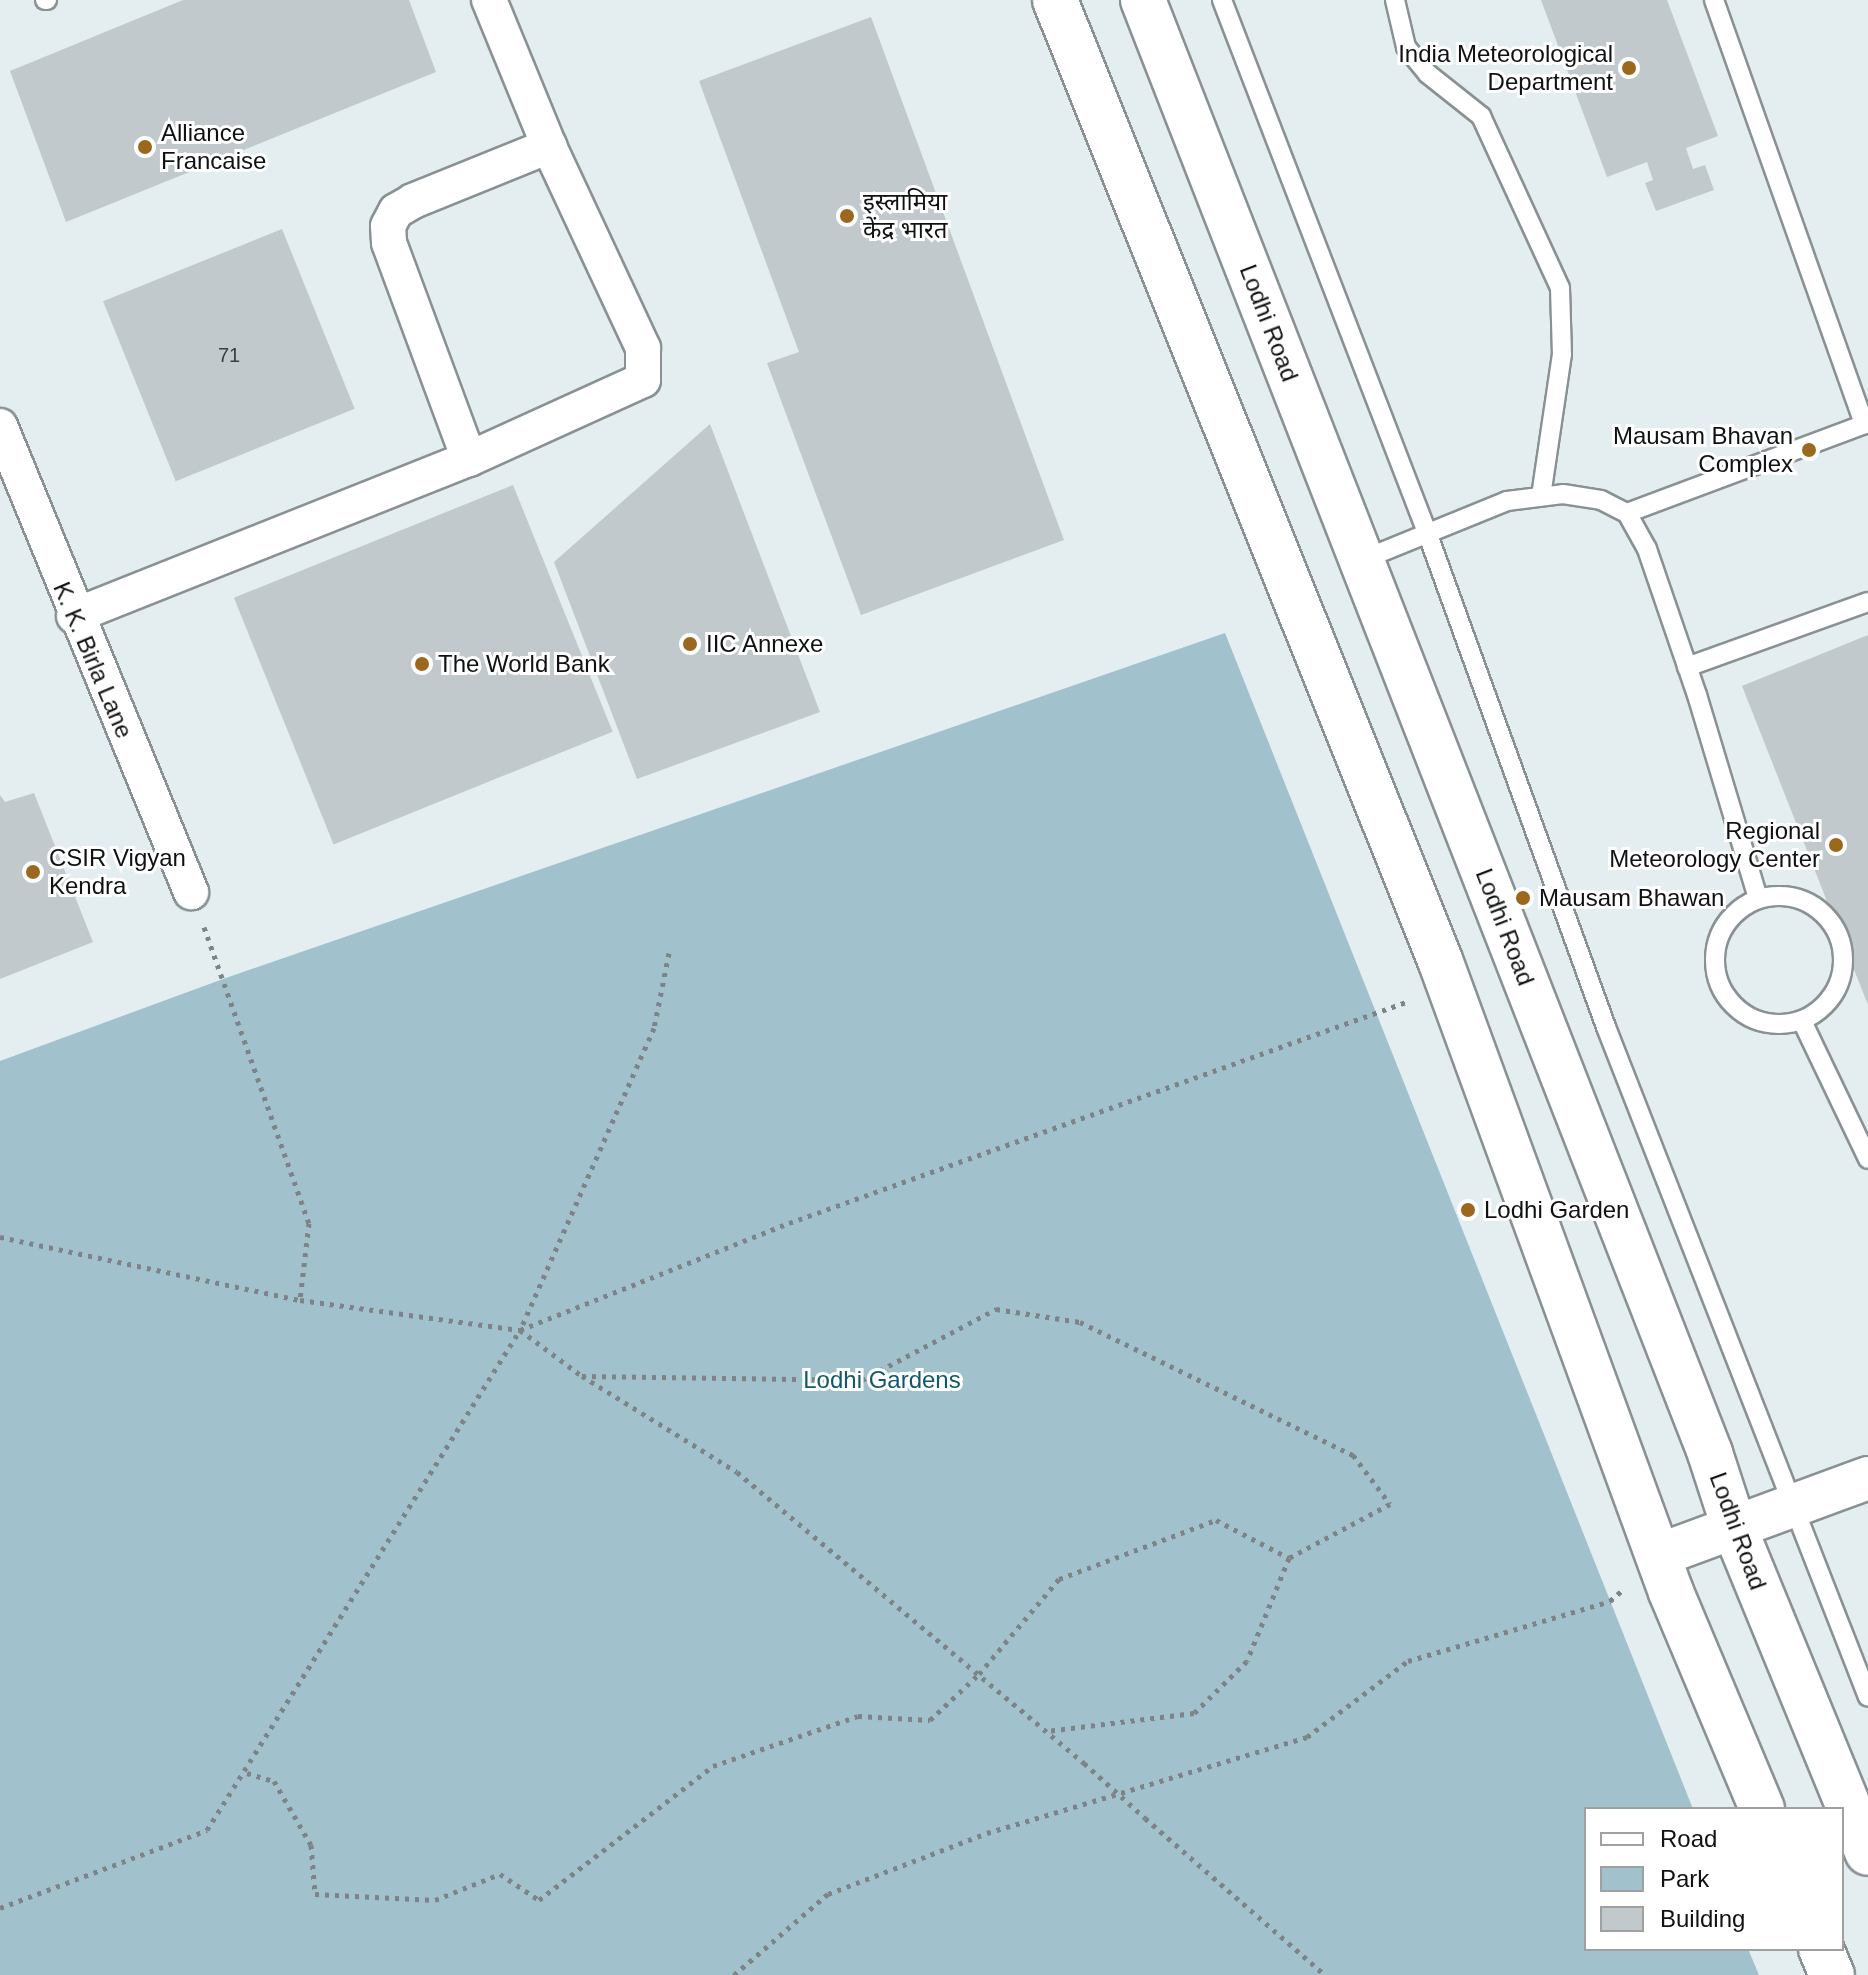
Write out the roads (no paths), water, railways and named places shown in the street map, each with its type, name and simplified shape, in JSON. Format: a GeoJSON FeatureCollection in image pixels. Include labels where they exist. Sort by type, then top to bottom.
{"type":"FeatureCollection","features":[{"type":"Feature","properties":{"kind":"main road"},"geometry":{"type":"LineString","coordinates":[[1055,0],[1449,986],[1659,1555],[1761,1807]]}},
{"type":"Feature","properties":{"kind":"main road","name":"Lodhi Road"},"geometry":{"type":"LineString","coordinates":[[1143,0],[1710,1453],[1734,1527],[1868,1853]]}},
{"type":"Feature","properties":{"kind":"main road"},"geometry":{"type":"LineString","coordinates":[[1822,1951],[1832,1975]]}},
{"type":"Feature","properties":{"kind":"street"},"geometry":{"type":"LineString","coordinates":[[74,616],[469,459],[643,380],[643,348],[549,146],[489,0]]}},
{"type":"Feature","properties":{"kind":"street"},"geometry":{"type":"LineString","coordinates":[[469,459],[389,243],[388,226],[396,211],[413,201],[549,146]]}},
{"type":"Feature","properties":{"kind":"street","name":"K. K. Birla Lane"},"geometry":{"type":"LineString","coordinates":[[0,426],[74,616],[191,892]]}},
{"type":"Feature","properties":{"kind":"street"},"geometry":{"type":"LineString","coordinates":[[1659,1555],[1868,1478]]}},
{"type":"Feature","properties":{"kind":"lane"},"geometry":{"type":"LineString","coordinates":[[1222,0],[1428,535],[1606,1027],[1790,1506],[1868,1697]]}},
{"type":"Feature","properties":{"kind":"lane"},"geometry":{"type":"LineString","coordinates":[[1395,0],[1406,47],[1428,74],[1481,116],[1560,288],[1562,354],[1541,496]]}},
{"type":"Feature","properties":{"kind":"lane"},"geometry":{"type":"LineString","coordinates":[[1627,513],[1866,424],[1714,0]]}},
{"type":"Feature","properties":{"kind":"lane"},"geometry":{"type":"LineString","coordinates":[[1362,560],[1507,501],[1541,496],[1601,500],[1627,513],[1647,549],[1758,898]]}},
{"type":"Feature","properties":{"kind":"lane"},"geometry":{"type":"LineString","coordinates":[[1687,667],[1868,602]]}},
{"type":"Feature","properties":{"kind":"lane"},"geometry":{"type":"LineString","coordinates":[[1758,898],[1802,899],[1828,919],[1843,949],[1843,971],[1835,993],[1802,1021],[1781,1025],[1743,1014],[1719,983],[1716,943],[1724,925],[1758,898]]}},
{"type":"Feature","properties":{"kind":"lane"},"geometry":{"type":"LineString","coordinates":[[1802,1021],[1868,1159]]}},
{"type":"Feature","properties":{"kind":"place","name":"India Meteorological Department"},"geometry":{"type":"Point","coordinates":[1629,68]}},
{"type":"Feature","properties":{"kind":"place","name":"Alliance Francaise"},"geometry":{"type":"Point","coordinates":[145,147]}},
{"type":"Feature","properties":{"kind":"place","name":"इस्लामिया केंद्र भारत"},"geometry":{"type":"Point","coordinates":[847,216]}},
{"type":"Feature","properties":{"kind":"place","name":"Mausam Bhavan Complex"},"geometry":{"type":"Point","coordinates":[1809,450]}},
{"type":"Feature","properties":{"kind":"place","name":"IIC Annexe"},"geometry":{"type":"Point","coordinates":[690,644]}},
{"type":"Feature","properties":{"kind":"place","name":"The World Bank"},"geometry":{"type":"Point","coordinates":[422,664]}},
{"type":"Feature","properties":{"kind":"place","name":"Regional Meteorology Center"},"geometry":{"type":"Point","coordinates":[1836,845]}},
{"type":"Feature","properties":{"kind":"place","name":"CSIR Vigyan Kendra"},"geometry":{"type":"Point","coordinates":[33,872]}},
{"type":"Feature","properties":{"kind":"place","name":"Mausam Bhawan"},"geometry":{"type":"Point","coordinates":[1523,898]}},
{"type":"Feature","properties":{"kind":"place","name":"Lodhi Garden"},"geometry":{"type":"Point","coordinates":[1468,1210]}},
{"type":"Feature","properties":{"kind":"park label","name":"Lodhi Gardens"},"geometry":{"type":"Point","coordinates":[882,1380]}}]}
